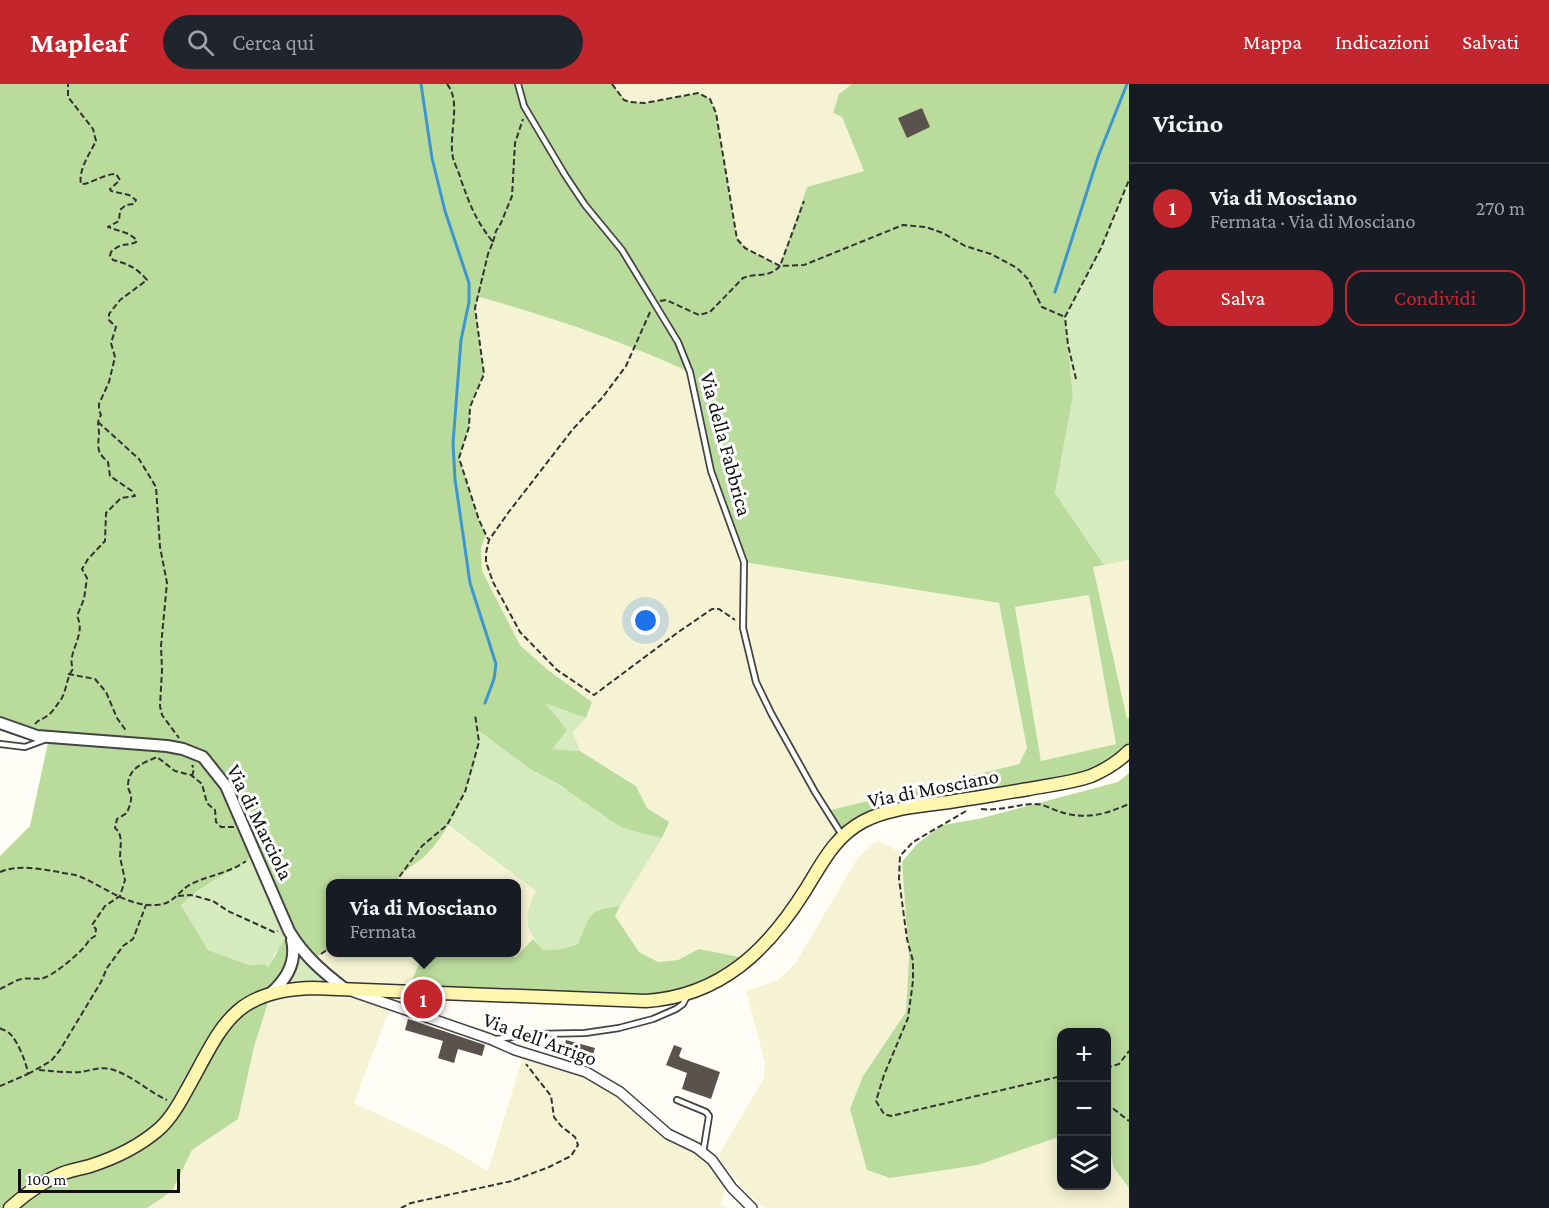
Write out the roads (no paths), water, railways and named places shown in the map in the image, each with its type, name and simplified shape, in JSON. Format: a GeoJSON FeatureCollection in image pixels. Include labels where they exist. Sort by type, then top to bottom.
{"type":"FeatureCollection","features":[{"type":"Feature","properties":{"kind":"main road","name":"Via di Mosciano"},"geometry":{"type":"LineString","coordinates":[[10,1208],[27,1193],[60,1174],[126,1153],[160,1129],[176,1109],[222,1027],[238,1011],[255,999],[289,989],[345,989],[669,1000],[706,988],[739,968],[771,939],[789,916],[829,851],[842,835],[874,816],[970,802],[1091,776],[1112,765],[1129,752]]}},
{"type":"Feature","properties":{"kind":"street","name":"Via di Marciola"},"geometry":{"type":"LineString","coordinates":[[0,723],[29,735],[183,748],[203,757],[225,786],[290,931],[300,948],[311,961],[345,989]]}},
{"type":"Feature","properties":{"kind":"street","name":"Via di Marciola"},"geometry":{"type":"LineString","coordinates":[[271,993],[282,984],[293,960],[294,949],[290,931]]}},
{"type":"Feature","properties":{"kind":"street","name":"Via dell'Arrigo"},"geometry":{"type":"LineString","coordinates":[[345,989],[490,1039],[515,1050],[586,1072],[620,1092],[668,1134],[712,1160],[732,1188],[752,1208]]}},
{"type":"Feature","properties":{"kind":"lane","name":"Via della Fabbrica"},"geometry":{"type":"LineString","coordinates":[[518,84],[524,106],[565,175],[585,205],[622,250],[678,342],[690,372],[711,471],[744,561],[743,628],[756,682],[771,713],[842,835]]}},
{"type":"Feature","properties":{"kind":"lane"},"geometry":{"type":"LineString","coordinates":[[0,744],[25,747],[49,737]]}},
{"type":"Feature","properties":{"kind":"lane"},"geometry":{"type":"LineString","coordinates":[[490,1039],[536,1034],[585,1033],[619,1028],[676,1010],[689,994]]}},
{"type":"Feature","properties":{"kind":"lane"},"geometry":{"type":"LineString","coordinates":[[677,1101],[706,1112],[709,1116],[703,1153]]}},
{"type":"Feature","properties":{"kind":"waterway"},"geometry":{"type":"LineString","coordinates":[[421,84],[432,158],[445,211],[469,283],[469,302],[461,340],[453,443],[455,479],[470,583],[496,664],[494,679],[485,703]]}},
{"type":"Feature","properties":{"kind":"waterway"},"geometry":{"type":"LineString","coordinates":[[1055,292],[1098,157],[1127,84]]}},
{"type":"Feature","properties":{"kind":"place","name":"Via di Mosciano"},"geometry":{"type":"Point","coordinates":[423,999]}}]}
